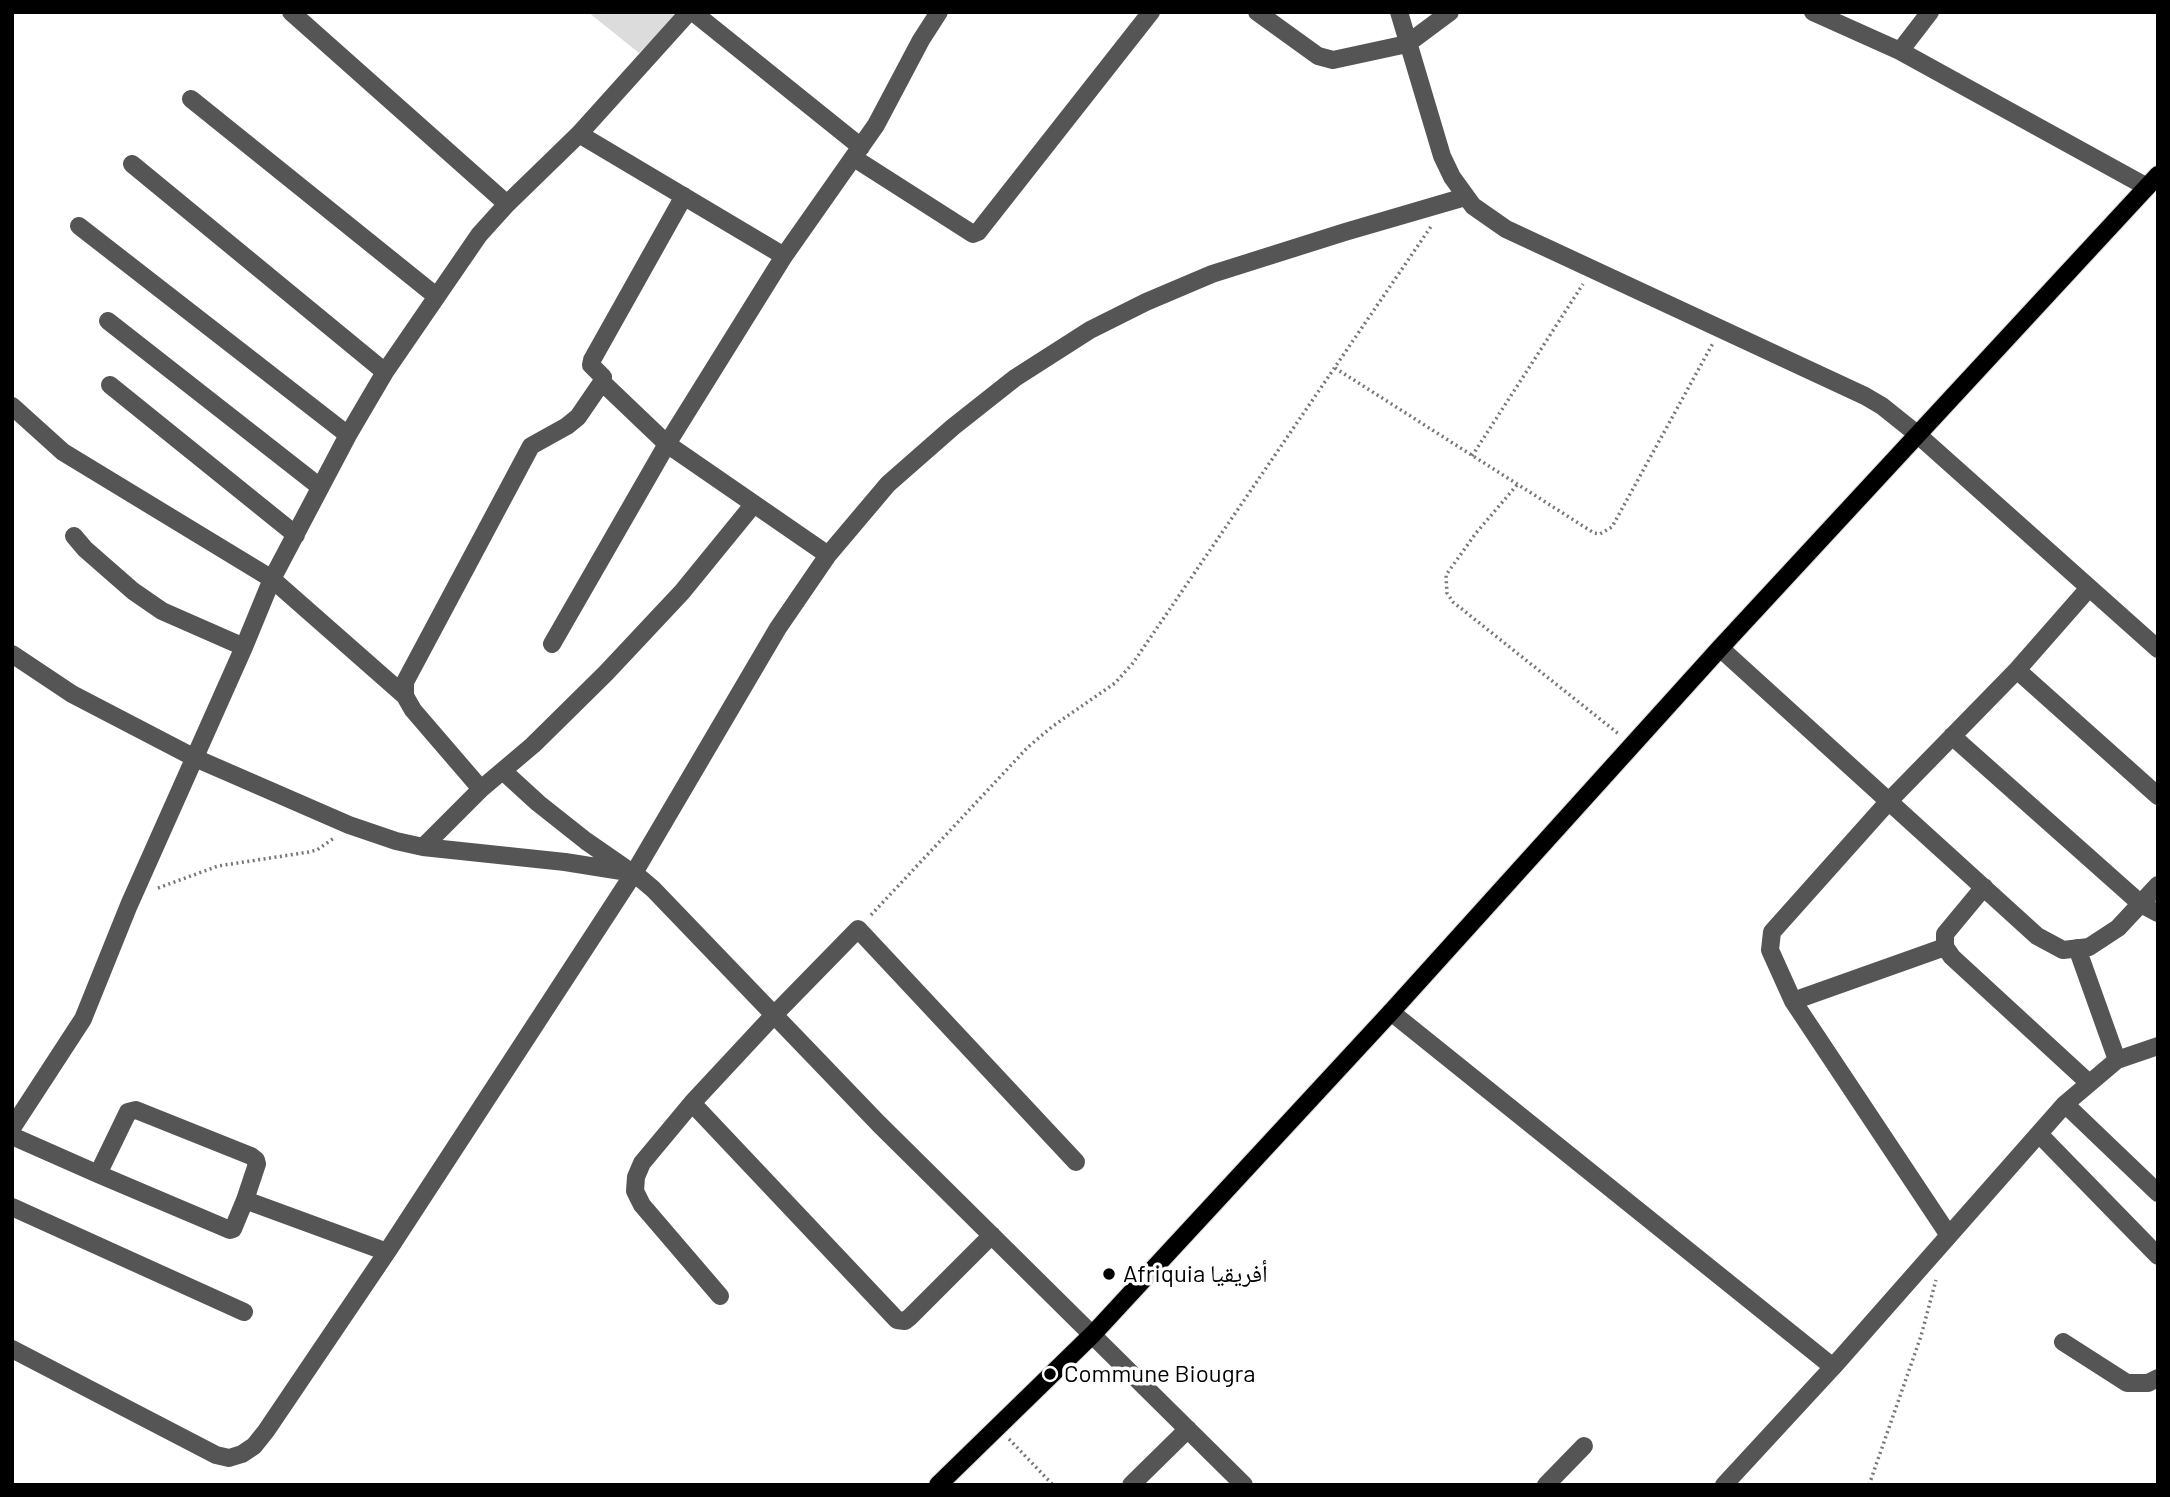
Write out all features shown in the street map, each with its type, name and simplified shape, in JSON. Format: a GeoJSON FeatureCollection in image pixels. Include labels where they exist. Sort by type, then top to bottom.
{"type":"FeatureCollection","features":[{"type":"Feature","properties":{"kind":"main road"},"geometry":{"type":"LineString","coordinates":[[938,1485],[1093,1334],[1391,1012],[1720,648],[2152,181]]}},
{"type":"Feature","properties":{"kind":"street"},"geometry":{"type":"LineString","coordinates":[[291,12],[507,204]]}},
{"type":"Feature","properties":{"kind":"street"},"geometry":{"type":"LineString","coordinates":[[12,1128],[83,1019],[129,905],[272,579],[348,435],[385,372],[479,235],[579,134],[691,12],[858,152],[973,234],[978,232],[1151,12]]}},
{"type":"Feature","properties":{"kind":"street"},"geometry":{"type":"LineString","coordinates":[[552,644],[667,444],[784,256],[876,125],[939,12]]}},
{"type":"Feature","properties":{"kind":"street"},"geometry":{"type":"LineString","coordinates":[[1257,12],[1324,59],[1334,60],[1407,44],[1450,12]]}},
{"type":"Feature","properties":{"kind":"street"},"geometry":{"type":"LineString","coordinates":[[1399,12],[1456,200],[1506,229],[1592,271],[1865,396],[1917,434],[2158,649]]}},
{"type":"Feature","properties":{"kind":"street"},"geometry":{"type":"LineString","coordinates":[[1813,12],[1900,51],[2152,181]]}},
{"type":"Feature","properties":{"kind":"street"},"geometry":{"type":"LineString","coordinates":[[1900,51],[1930,12]]}},
{"type":"Feature","properties":{"kind":"street"},"geometry":{"type":"LineString","coordinates":[[191,99],[436,296]]}},
{"type":"Feature","properties":{"kind":"street"},"geometry":{"type":"LineString","coordinates":[[579,134],[784,256]]}},
{"type":"Feature","properties":{"kind":"street"},"geometry":{"type":"LineString","coordinates":[[132,164],[385,372]]}},
{"type":"Feature","properties":{"kind":"street"},"geometry":{"type":"LineString","coordinates":[[405,696],[405,682],[530,446],[578,417],[602,382],[603,377],[592,365],[592,360],[684,196]]}},
{"type":"Feature","properties":{"kind":"street"},"geometry":{"type":"LineString","coordinates":[[12,1349],[216,1455],[229,1458],[248,1450],[266,1432],[387,1252],[634,873],[778,628],[828,555],[888,484],[953,426],[1015,378],[1090,330],[1146,302],[1212,274],[1456,200]]}},
{"type":"Feature","properties":{"kind":"street"},"geometry":{"type":"LineString","coordinates":[[79,226],[348,435]]}},
{"type":"Feature","properties":{"kind":"street"},"geometry":{"type":"LineString","coordinates":[[108,321],[320,487]]}},
{"type":"Feature","properties":{"kind":"street"},"geometry":{"type":"LineString","coordinates":[[602,382],[667,444],[828,555]]}},
{"type":"Feature","properties":{"kind":"street"},"geometry":{"type":"LineString","coordinates":[[110,385],[296,535]]}},
{"type":"Feature","properties":{"kind":"street"},"geometry":{"type":"LineString","coordinates":[[12,406],[63,452],[272,579],[405,696],[412,710],[481,789]]}},
{"type":"Feature","properties":{"kind":"street"},"geometry":{"type":"LineString","coordinates":[[423,847],[481,789],[533,745],[682,592],[753,505]]}},
{"type":"Feature","properties":{"kind":"street"},"geometry":{"type":"LineString","coordinates":[[74,536],[133,591],[162,611],[244,647]]}},
{"type":"Feature","properties":{"kind":"street"},"geometry":{"type":"LineString","coordinates":[[1948,1234],[1793,1001],[1770,950],[1772,932],[1889,800],[2017,670],[2089,587]]}},
{"type":"Feature","properties":{"kind":"street"},"geometry":{"type":"LineString","coordinates":[[1720,648],[2037,936],[2063,950],[2089,947],[2118,928],[2158,885]]}},
{"type":"Feature","properties":{"kind":"street"},"geometry":{"type":"LineString","coordinates":[[12,654],[72,694],[195,758],[349,825],[423,847],[565,862],[634,873]]}},
{"type":"Feature","properties":{"kind":"street"},"geometry":{"type":"LineString","coordinates":[[2017,670],[2158,796]]}},
{"type":"Feature","properties":{"kind":"street"},"geometry":{"type":"LineString","coordinates":[[1952,736],[2141,904],[2158,913]]}},
{"type":"Feature","properties":{"kind":"street"},"geometry":{"type":"LineString","coordinates":[[503,771],[586,841],[653,889],[879,1124],[1244,1485]]}},
{"type":"Feature","properties":{"kind":"street"},"geometry":{"type":"LineString","coordinates":[[1984,887],[1945,934],[1945,947],[1952,957],[2089,1083]]}},
{"type":"Feature","properties":{"kind":"street"},"geometry":{"type":"LineString","coordinates":[[720,1296],[642,1205],[635,1191],[636,1177],[642,1163],[692,1103],[858,929],[1076,1163]]}},
{"type":"Feature","properties":{"kind":"street"},"geometry":{"type":"LineString","coordinates":[[1793,1001],[1945,947]]}},
{"type":"Feature","properties":{"kind":"street"},"geometry":{"type":"LineString","coordinates":[[2077,948],[2117,1060]]}},
{"type":"Feature","properties":{"kind":"street"},"geometry":{"type":"LineString","coordinates":[[1391,1012],[1833,1367]]}},
{"type":"Feature","properties":{"kind":"street"},"geometry":{"type":"LineString","coordinates":[[1724,1485],[1833,1367],[2064,1104],[2117,1060],[2158,1046]]}},
{"type":"Feature","properties":{"kind":"street"},"geometry":{"type":"LineString","coordinates":[[692,1103],[897,1320],[905,1321],[910,1317],[992,1235]]}},
{"type":"Feature","properties":{"kind":"street"},"geometry":{"type":"LineString","coordinates":[[2064,1104],[2158,1193]]}},
{"type":"Feature","properties":{"kind":"street"},"geometry":{"type":"LineString","coordinates":[[12,1136],[98,1174],[230,1230],[233,1229],[246,1200],[257,1164],[251,1156],[136,1110],[128,1112],[98,1174]]}},
{"type":"Feature","properties":{"kind":"street"},"geometry":{"type":"LineString","coordinates":[[2039,1134],[2158,1256]]}},
{"type":"Feature","properties":{"kind":"street"},"geometry":{"type":"LineString","coordinates":[[246,1200],[387,1252]]}},
{"type":"Feature","properties":{"kind":"street"},"geometry":{"type":"LineString","coordinates":[[12,1207],[244,1312]]}},
{"type":"Feature","properties":{"kind":"street"},"geometry":{"type":"LineString","coordinates":[[2063,1342],[2127,1383],[2148,1383],[2158,1378]]}},
{"type":"Feature","properties":{"kind":"street"},"geometry":{"type":"LineString","coordinates":[[1131,1485],[1188,1429]]}},
{"type":"Feature","properties":{"kind":"street"},"geometry":{"type":"LineString","coordinates":[[1546,1485],[1584,1446]]}},
{"type":"Feature","properties":{"kind":"path"},"geometry":{"type":"LineString","coordinates":[[858,929],[1028,747],[1125,673],[1335,368],[1456,200]]}},
{"type":"Feature","properties":{"kind":"path"},"geometry":{"type":"LineString","coordinates":[[1472,456],[1592,271]]}},
{"type":"Feature","properties":{"kind":"path"},"geometry":{"type":"LineString","coordinates":[[1335,368],[1594,533],[1600,534],[1612,527],[1721,329]]}},
{"type":"Feature","properties":{"kind":"path"},"geometry":{"type":"LineString","coordinates":[[1517,484],[1476,533],[1446,575],[1447,593],[1453,602],[1632,744]]}},
{"type":"Feature","properties":{"kind":"path"},"geometry":{"type":"LineString","coordinates":[[129,905],[155,889],[218,866],[317,850],[349,825]]}},
{"type":"Feature","properties":{"kind":"path"},"geometry":{"type":"LineString","coordinates":[[1869,1485],[1921,1336],[1938,1273]]}},
{"type":"Feature","properties":{"kind":"path"},"geometry":{"type":"LineString","coordinates":[[998,1428],[1053,1485]]}},
{"type":"Feature","properties":{"kind":"shaded area"},"geometry":{"type":"Polygon","coordinates":[[[588,12],[681,12],[639,53],[588,12]]]}},
{"type":"Feature","properties":{"kind":"place","name":"Afriquia أفريقيا"},"geometry":{"type":"Point","coordinates":[1109,1274]}},
{"type":"Feature","properties":{"kind":"place","name":"Commune Biougra"},"geometry":{"type":"Point","coordinates":[1050,1374]}}]}
